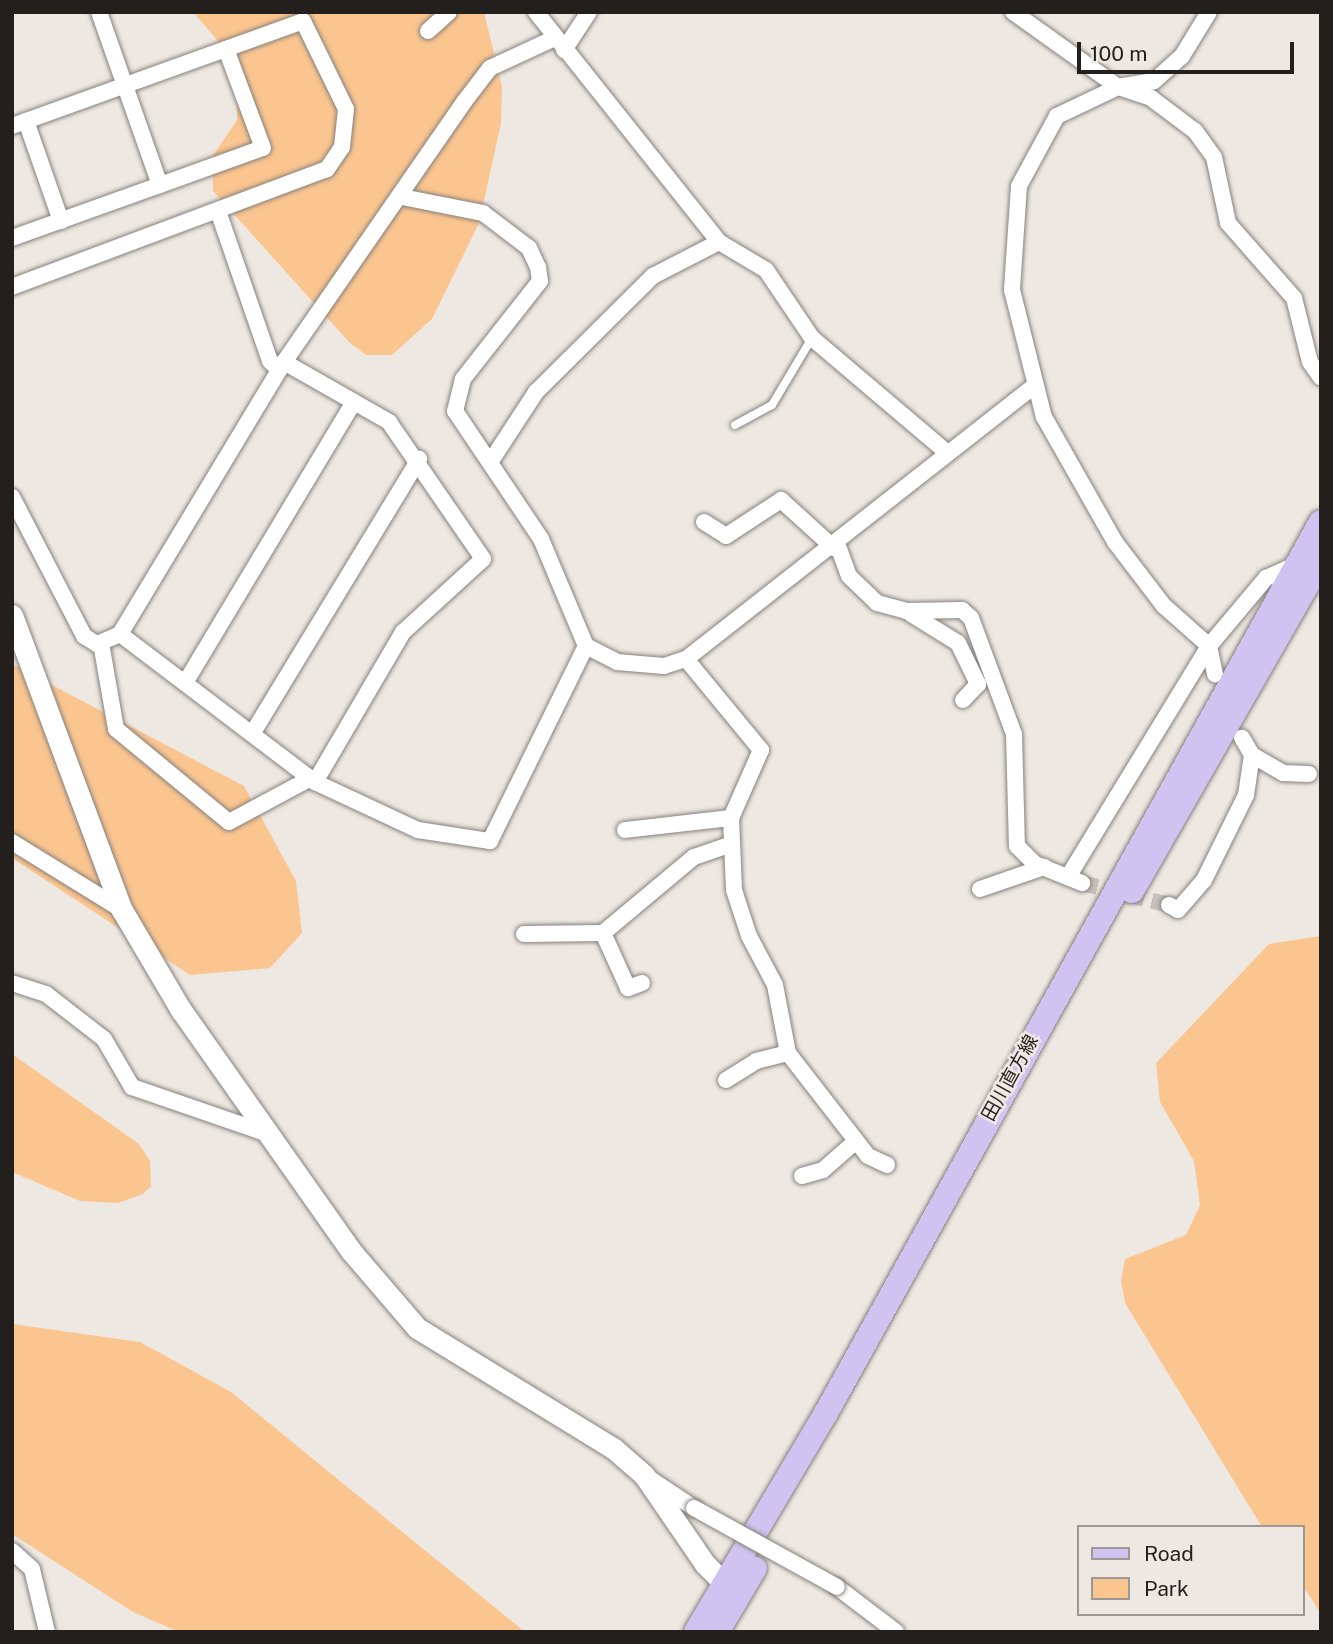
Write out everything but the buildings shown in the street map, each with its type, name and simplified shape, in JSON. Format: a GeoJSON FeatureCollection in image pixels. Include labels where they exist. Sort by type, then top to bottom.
{"type":"FeatureCollection","features":[{"type":"Feature","properties":{"kind":"main road","name":"田川直方線"},"geometry":{"type":"LineString","coordinates":[[717,1632],[733,1591],[1311,565],[1321,522]]}},
{"type":"Feature","properties":{"kind":"main road","name":"田川直方線"},"geometry":{"type":"LineString","coordinates":[[696,1632],[733,1591]]}},
{"type":"Feature","properties":{"kind":"street"},"geometry":{"type":"LineString","coordinates":[[99,12],[160,185]]}},
{"type":"Feature","properties":{"kind":"street"},"geometry":{"type":"LineString","coordinates":[[428,31],[449,12]]}},
{"type":"Feature","properties":{"kind":"street"},"geometry":{"type":"LineString","coordinates":[[536,12],[719,242],[766,270],[812,338],[944,450]]}},
{"type":"Feature","properties":{"kind":"street"},"geometry":{"type":"LineString","coordinates":[[12,497],[84,636],[101,643],[120,634],[281,366],[490,68],[559,44],[589,12]]}},
{"type":"Feature","properties":{"kind":"street"},"geometry":{"type":"LineString","coordinates":[[1013,12],[1118,87],[1151,98],[1195,131],[1214,157],[1228,223],[1294,298],[1310,362],[1321,378]]}},
{"type":"Feature","properties":{"kind":"street"},"geometry":{"type":"LineString","coordinates":[[1209,12],[1182,56],[1154,81],[1118,87],[1057,116],[1019,186],[1012,290],[1044,416],[1115,542],[1164,606],[1209,646],[1215,674]]}},
{"type":"Feature","properties":{"kind":"street"},"geometry":{"type":"LineString","coordinates":[[12,287],[319,173],[342,147],[346,109],[301,17],[226,49],[19,123],[61,221]]}},
{"type":"Feature","properties":{"kind":"street"},"geometry":{"type":"LineString","coordinates":[[12,238],[262,148],[226,49]]}},
{"type":"Feature","properties":{"kind":"street"},"geometry":{"type":"LineString","coordinates":[[402,197],[483,213],[529,248],[538,267],[540,281],[454,395],[455,411],[541,539],[586,646],[617,663],[664,666],[686,659],[836,547],[944,450],[1034,385]]}},
{"type":"Feature","properties":{"kind":"street"},"geometry":{"type":"LineString","coordinates":[[101,643],[116,729],[229,822],[313,780],[403,632],[483,559],[419,459],[389,422],[270,361],[218,211]]}},
{"type":"Feature","properties":{"kind":"street"},"geometry":{"type":"LineString","coordinates":[[491,461],[536,392],[653,276],[719,242]]}},
{"type":"Feature","properties":{"kind":"street"},"geometry":{"type":"LineString","coordinates":[[184,683],[354,402]]}},
{"type":"Feature","properties":{"kind":"street"},"geometry":{"type":"LineString","coordinates":[[252,734],[419,459]]}},
{"type":"Feature","properties":{"kind":"street"},"geometry":{"type":"LineString","coordinates":[[704,522],[726,536],[780,500],[836,547],[849,576],[868,594],[906,611],[958,643],[978,684],[963,700]]}},
{"type":"Feature","properties":{"kind":"street"},"geometry":{"type":"LineString","coordinates":[[906,611],[962,610],[971,618],[1014,734],[1017,846],[1044,867],[1075,880],[1209,646],[1266,578],[1311,565]]}},
{"type":"Feature","properties":{"kind":"street"},"geometry":{"type":"LineString","coordinates":[[12,615],[122,910],[263,1132],[417,1328],[613,1448],[644,1475],[694,1508],[837,1587],[896,1632]]}},
{"type":"Feature","properties":{"kind":"street"},"geometry":{"type":"LineString","coordinates":[[120,634],[313,780],[418,831],[490,841],[586,646]]}},
{"type":"Feature","properties":{"kind":"street"},"geometry":{"type":"LineString","coordinates":[[686,659],[761,750],[731,818],[734,890],[749,936],[775,985],[788,1053],[856,1140],[887,1165]]}},
{"type":"Feature","properties":{"kind":"street"},"geometry":{"type":"LineString","coordinates":[[1242,738],[1252,755],[1283,774],[1309,774]]}},
{"type":"Feature","properties":{"kind":"street"},"geometry":{"type":"LineString","coordinates":[[1169,905],[1178,910],[1204,880],[1246,795],[1252,755]]}},
{"type":"Feature","properties":{"kind":"street"},"geometry":{"type":"LineString","coordinates":[[625,830],[731,818]]}},
{"type":"Feature","properties":{"kind":"street"},"geometry":{"type":"LineString","coordinates":[[12,842],[122,910]]}},
{"type":"Feature","properties":{"kind":"street"},"geometry":{"type":"LineString","coordinates":[[524,934],[603,933],[694,857],[732,844]]}},
{"type":"Feature","properties":{"kind":"street"},"geometry":{"type":"LineString","coordinates":[[979,889],[1044,867]]}},
{"type":"Feature","properties":{"kind":"street"},"geometry":{"type":"LineString","coordinates":[[603,933],[628,988],[642,983]]}},
{"type":"Feature","properties":{"kind":"street"},"geometry":{"type":"LineString","coordinates":[[12,983],[46,995],[104,1040],[132,1087],[263,1132]]}},
{"type":"Feature","properties":{"kind":"street"},"geometry":{"type":"LineString","coordinates":[[726,1080],[756,1061],[788,1053]]}},
{"type":"Feature","properties":{"kind":"street"},"geometry":{"type":"LineString","coordinates":[[802,1176],[823,1170],[856,1140]]}},
{"type":"Feature","properties":{"kind":"street"},"geometry":{"type":"LineString","coordinates":[[644,1475],[705,1564],[733,1591]]}},
{"type":"Feature","properties":{"kind":"street"},"geometry":{"type":"LineString","coordinates":[[12,1550],[32,1569],[47,1632]]}},
{"type":"Feature","properties":{"kind":"lane"},"geometry":{"type":"LineString","coordinates":[[735,425],[772,405],[812,338]]}},
{"type":"Feature","properties":{"kind":"green space"},"geometry":{"type":"Polygon","coordinates":[[[193,12],[484,12],[502,87],[501,123],[479,223],[432,319],[392,355],[366,355],[349,342],[213,191],[212,157],[237,120],[237,91],[230,55],[193,12]]]}},
{"type":"Feature","properties":{"kind":"green space"},"geometry":{"type":"Polygon","coordinates":[[[12,664],[244,786],[296,881],[302,933],[270,968],[190,975],[12,858],[12,664]]]}},
{"type":"Feature","properties":{"kind":"green space"},"geometry":{"type":"Polygon","coordinates":[[[1321,936],[1321,1614],[1305,1589],[1305,1525],[1261,1525],[1125,1303],[1121,1281],[1125,1259],[1186,1235],[1200,1205],[1194,1161],[1160,1102],[1156,1063],[1269,944],[1321,936]]]}},
{"type":"Feature","properties":{"kind":"green space"},"geometry":{"type":"Polygon","coordinates":[[[12,1054],[139,1144],[150,1161],[151,1186],[143,1194],[118,1203],[80,1201],[12,1172],[12,1054]]]}},
{"type":"Feature","properties":{"kind":"green space"},"geometry":{"type":"Polygon","coordinates":[[[12,1324],[140,1342],[231,1392],[525,1632],[179,1632],[133,1612],[12,1534],[12,1324]]]}},
{"type":"Feature","properties":{"kind":"tunnel"},"geometry":{"type":"LineString","coordinates":[[1082,883],[1169,905]]}}]}
